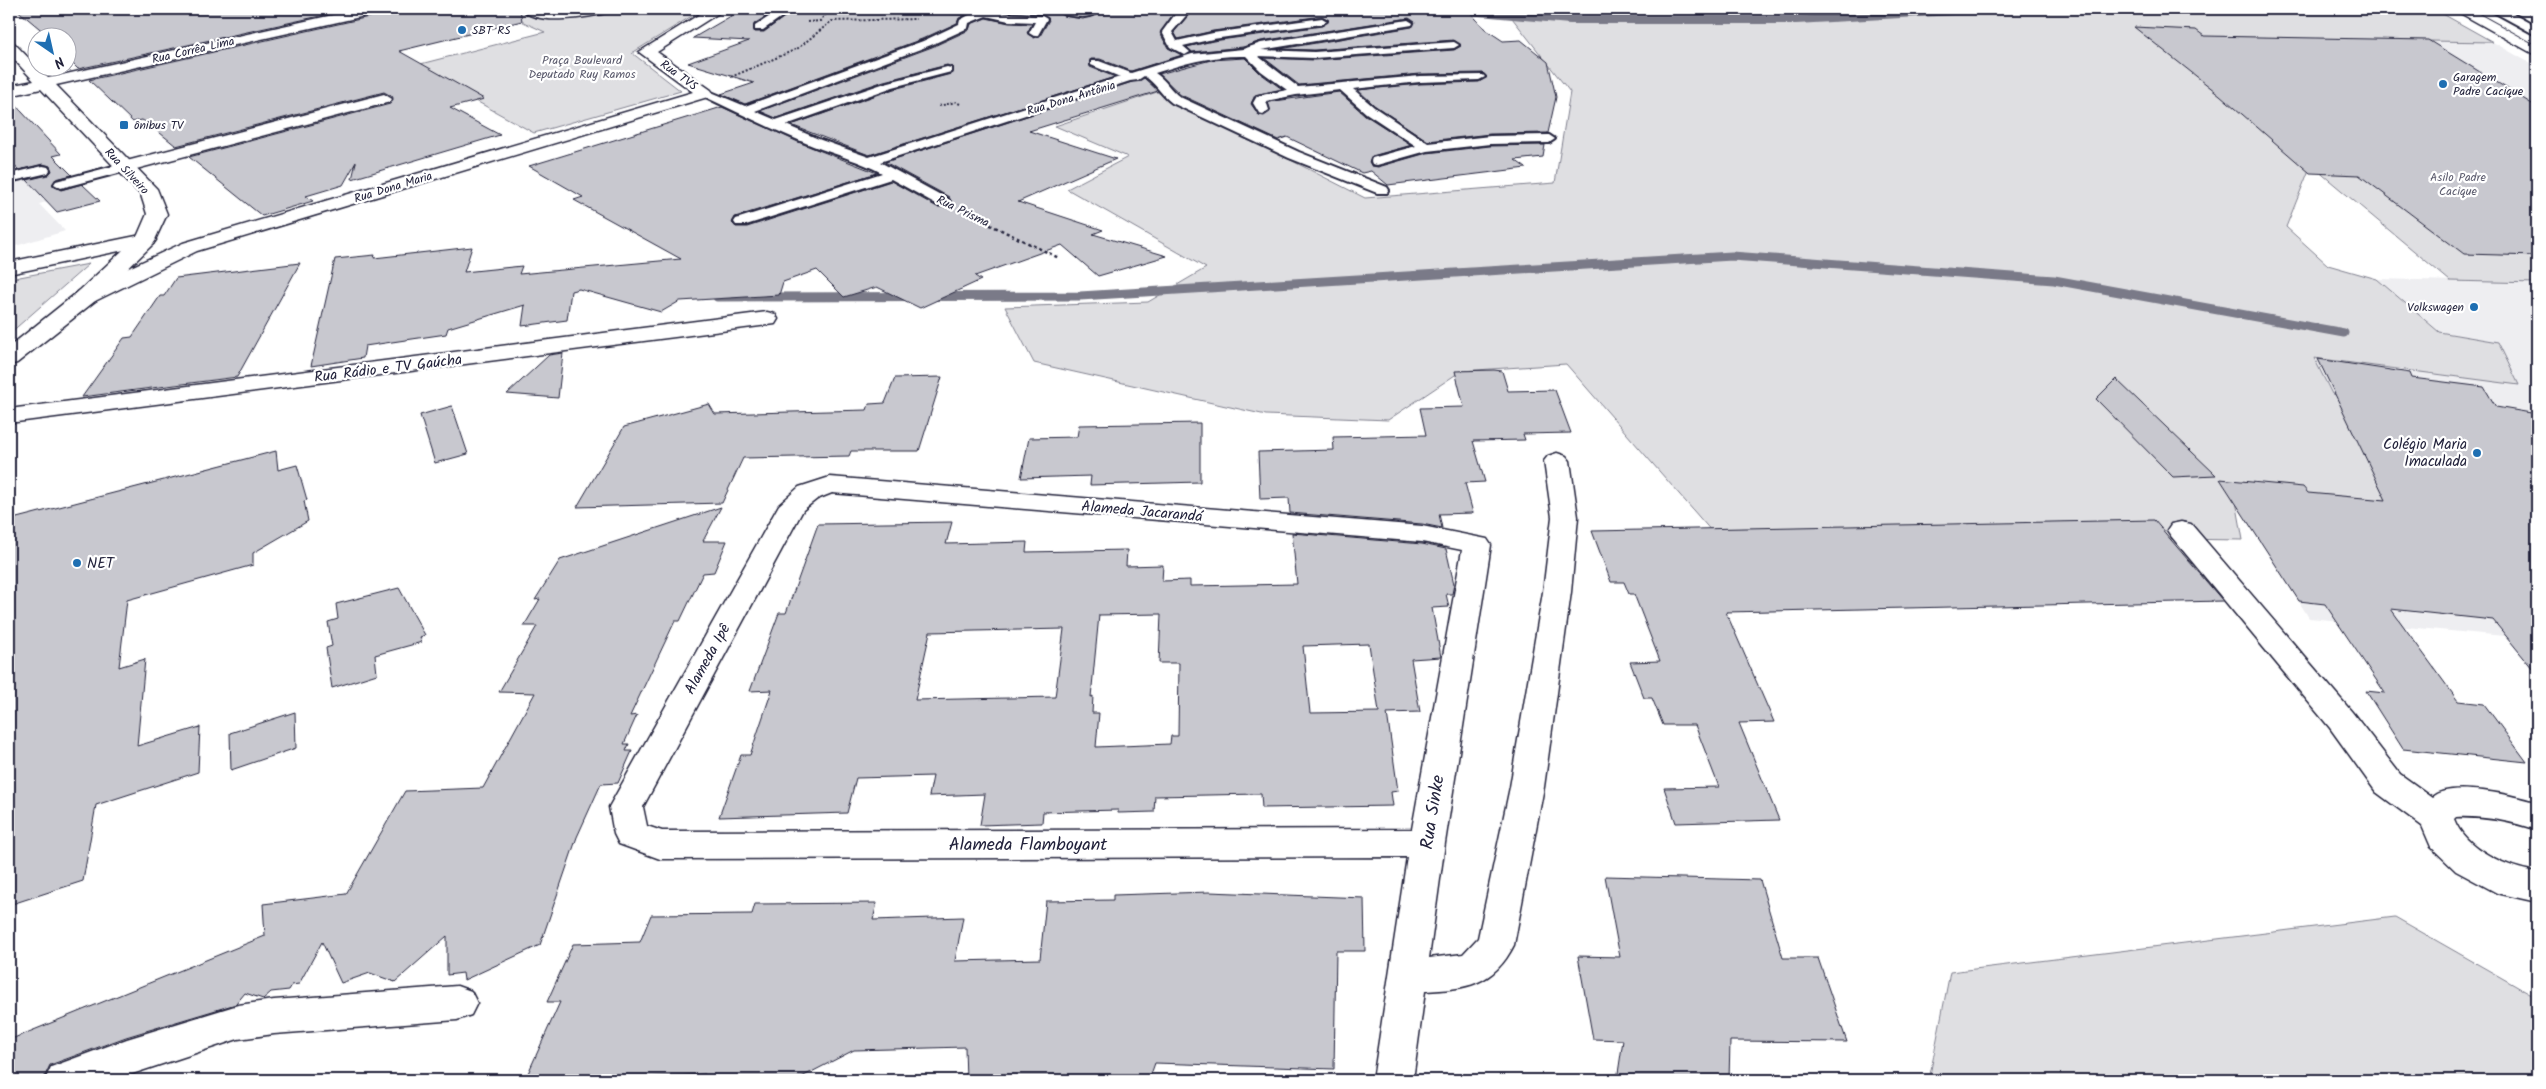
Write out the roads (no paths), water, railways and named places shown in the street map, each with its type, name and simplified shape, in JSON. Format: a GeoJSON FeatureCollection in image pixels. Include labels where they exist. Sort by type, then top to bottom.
{"type":"FeatureCollection","features":[{"type":"Feature","properties":{"kind":"street","name":"Rua Corrêa Lima"},"geometry":{"type":"LineString","coordinates":[[9,91],[378,9]]}},
{"type":"Feature","properties":{"kind":"street"},"geometry":{"type":"LineString","coordinates":[[529,9],[547,14],[566,14],[605,9]]}},
{"type":"Feature","properties":{"kind":"street","name":"Rua TVS"},"geometry":{"type":"LineString","coordinates":[[701,91],[647,52],[718,9]]}},
{"type":"Feature","properties":{"kind":"street"},"geometry":{"type":"LineString","coordinates":[[2460,9],[2537,52]]}},
{"type":"Feature","properties":{"kind":"street"},"geometry":{"type":"LineString","coordinates":[[2532,9],[2537,11]]}},
{"type":"Feature","properties":{"kind":"street","name":"Rua Silveiro"},"geometry":{"type":"LineString","coordinates":[[9,46],[150,193],[157,214],[146,240],[87,296],[9,358]]}},
{"type":"Feature","properties":{"kind":"street","name":"Rua Dona Maria"},"geometry":{"type":"LineString","coordinates":[[87,296],[190,247],[701,91]]}},
{"type":"Feature","properties":{"kind":"street"},"geometry":{"type":"LineString","coordinates":[[125,167],[384,99]]}},
{"type":"Feature","properties":{"kind":"street"},"geometry":{"type":"LineString","coordinates":[[9,268],[146,240]]}},
{"type":"Feature","properties":{"kind":"street","name":"Rua Rádio e TV Gaúcha"},"geometry":{"type":"LineString","coordinates":[[9,416],[767,319]]}},
{"type":"Feature","properties":{"kind":"street"},"geometry":{"type":"LineString","coordinates":[[1408,976],[1456,973],[1476,966],[1495,945],[1527,787],[1557,592],[1565,517],[1557,461]]}},
{"type":"Feature","properties":{"kind":"street","name":"Alameda Jacarandá"},"geometry":{"type":"LineString","coordinates":[[808,493],[830,485],[1422,534],[1477,545]]}},
{"type":"Feature","properties":{"kind":"street","name":"Alameda Ipê"},"geometry":{"type":"LineString","coordinates":[[631,834],[626,807],[792,504],[808,493]]}},
{"type":"Feature","properties":{"kind":"street"},"geometry":{"type":"LineString","coordinates":[[2181,530],[2340,720],[2388,783],[2436,818],[2442,837],[2469,861],[2510,883],[2537,887]]}},
{"type":"Feature","properties":{"kind":"street","name":"Rua Sinke"},"geometry":{"type":"LineString","coordinates":[[1393,1080],[1426,843],[1477,545]]}},
{"type":"Feature","properties":{"kind":"street"},"geometry":{"type":"LineString","coordinates":[[2436,818],[2446,804],[2468,803],[2526,812],[2537,817]]}},
{"type":"Feature","properties":{"kind":"street","name":"Alameda Flamboyant"},"geometry":{"type":"LineString","coordinates":[[631,834],[660,845],[1426,843]]}},
{"type":"Feature","properties":{"kind":"street"},"geometry":{"type":"LineString","coordinates":[[65,1080],[127,1057],[238,1022],[274,1017],[457,1003]]}},
{"type":"Feature","properties":{"kind":"lane"},"geometry":{"type":"LineString","coordinates":[[759,28],[788,9]]}},
{"type":"Feature","properties":{"kind":"lane"},"geometry":{"type":"LineString","coordinates":[[951,9],[994,11],[1009,18],[1042,19],[1034,33]]}},
{"type":"Feature","properties":{"kind":"lane"},"geometry":{"type":"LineString","coordinates":[[1067,9],[1067,12],[1089,14]]}},
{"type":"Feature","properties":{"kind":"lane"},"geometry":{"type":"LineString","coordinates":[[1184,9],[1185,11],[1167,32],[1174,45],[1192,58]]}},
{"type":"Feature","properties":{"kind":"lane"},"geometry":{"type":"LineString","coordinates":[[2477,9],[2537,42]]}},
{"type":"Feature","properties":{"kind":"lane"},"geometry":{"type":"LineString","coordinates":[[2515,9],[2537,21]]}},
{"type":"Feature","properties":{"kind":"lane"},"geometry":{"type":"LineString","coordinates":[[743,112],[776,96],[832,76],[841,76],[927,43],[964,26],[964,22],[975,16],[994,11]]}},
{"type":"Feature","properties":{"kind":"lane"},"geometry":{"type":"LineString","coordinates":[[1174,45],[1213,36],[1322,21]]}},
{"type":"Feature","properties":{"kind":"lane"},"geometry":{"type":"LineString","coordinates":[[1296,91],[1265,69],[1249,53],[1248,49],[1408,23]]}},
{"type":"Feature","properties":{"kind":"lane","name":"Rua Dona Antônia"},"geometry":{"type":"LineString","coordinates":[[869,160],[1140,76],[1192,58],[1234,52],[1314,55],[1454,45]]}},
{"type":"Feature","properties":{"kind":"lane"},"geometry":{"type":"LineString","coordinates":[[1094,63],[1160,81],[1164,91],[1176,100],[1294,155],[1382,190]]}},
{"type":"Feature","properties":{"kind":"lane"},"geometry":{"type":"LineString","coordinates":[[774,125],[889,85],[947,70]]}},
{"type":"Feature","properties":{"kind":"lane"},"geometry":{"type":"LineString","coordinates":[[1263,110],[1258,104],[1261,99],[1296,91],[1420,79],[1479,77]]}},
{"type":"Feature","properties":{"kind":"lane"},"geometry":{"type":"LineString","coordinates":[[1342,86],[1370,110],[1426,147]]}},
{"type":"Feature","properties":{"kind":"lane"},"geometry":{"type":"LineString","coordinates":[[701,91],[774,125],[869,160]]}},
{"type":"Feature","properties":{"kind":"lane"},"geometry":{"type":"LineString","coordinates":[[1377,161],[1426,147],[1490,140],[1549,138]]}},
{"type":"Feature","properties":{"kind":"lane","name":"Rua Prisma"},"geometry":{"type":"LineString","coordinates":[[869,160],[942,202]]}},
{"type":"Feature","properties":{"kind":"lane"},"geometry":{"type":"LineString","coordinates":[[61,184],[125,167]]}},
{"type":"Feature","properties":{"kind":"lane"},"geometry":{"type":"LineString","coordinates":[[9,178],[43,170]]}},
{"type":"Feature","properties":{"kind":"lane"},"geometry":{"type":"LineString","coordinates":[[741,222],[893,174]]}},
{"type":"Feature","properties":{"kind":"waterway"},"geometry":{"type":"LineString","coordinates":[[1446,9],[1570,20],[1796,20],[1988,9]]}},
{"type":"Feature","properties":{"kind":"waterway"},"geometry":{"type":"LineString","coordinates":[[717,297],[1080,296],[1732,256],[2054,280],[2344,333]]}},
{"type":"Feature","properties":{"kind":"place","name":"SBT RS"},"geometry":{"type":"Point","coordinates":[462,30]}},
{"type":"Feature","properties":{"kind":"place","name":"Garagem Padre Cacique"},"geometry":{"type":"Point","coordinates":[2443,84]}},
{"type":"Feature","properties":{"kind":"place","name":"ônibus TV"},"geometry":{"type":"Point","coordinates":[124,125]}},
{"type":"Feature","properties":{"kind":"place","name":"Volkswagen"},"geometry":{"type":"Point","coordinates":[2474,307]}},
{"type":"Feature","properties":{"kind":"place","name":"Colégio Maria Imaculada"},"geometry":{"type":"Point","coordinates":[2477,453]}},
{"type":"Feature","properties":{"kind":"place","name":"NET"},"geometry":{"type":"Point","coordinates":[77,563]}},
{"type":"Feature","properties":{"kind":"park label","name":"Praça Boulevard Deputado Ruy Ramos"},"geometry":{"type":"Point","coordinates":[582,67]}},
{"type":"Feature","properties":{"kind":"park label","name":"Asilo Padre Cacique"},"geometry":{"type":"Point","coordinates":[2458,184]}}]}
